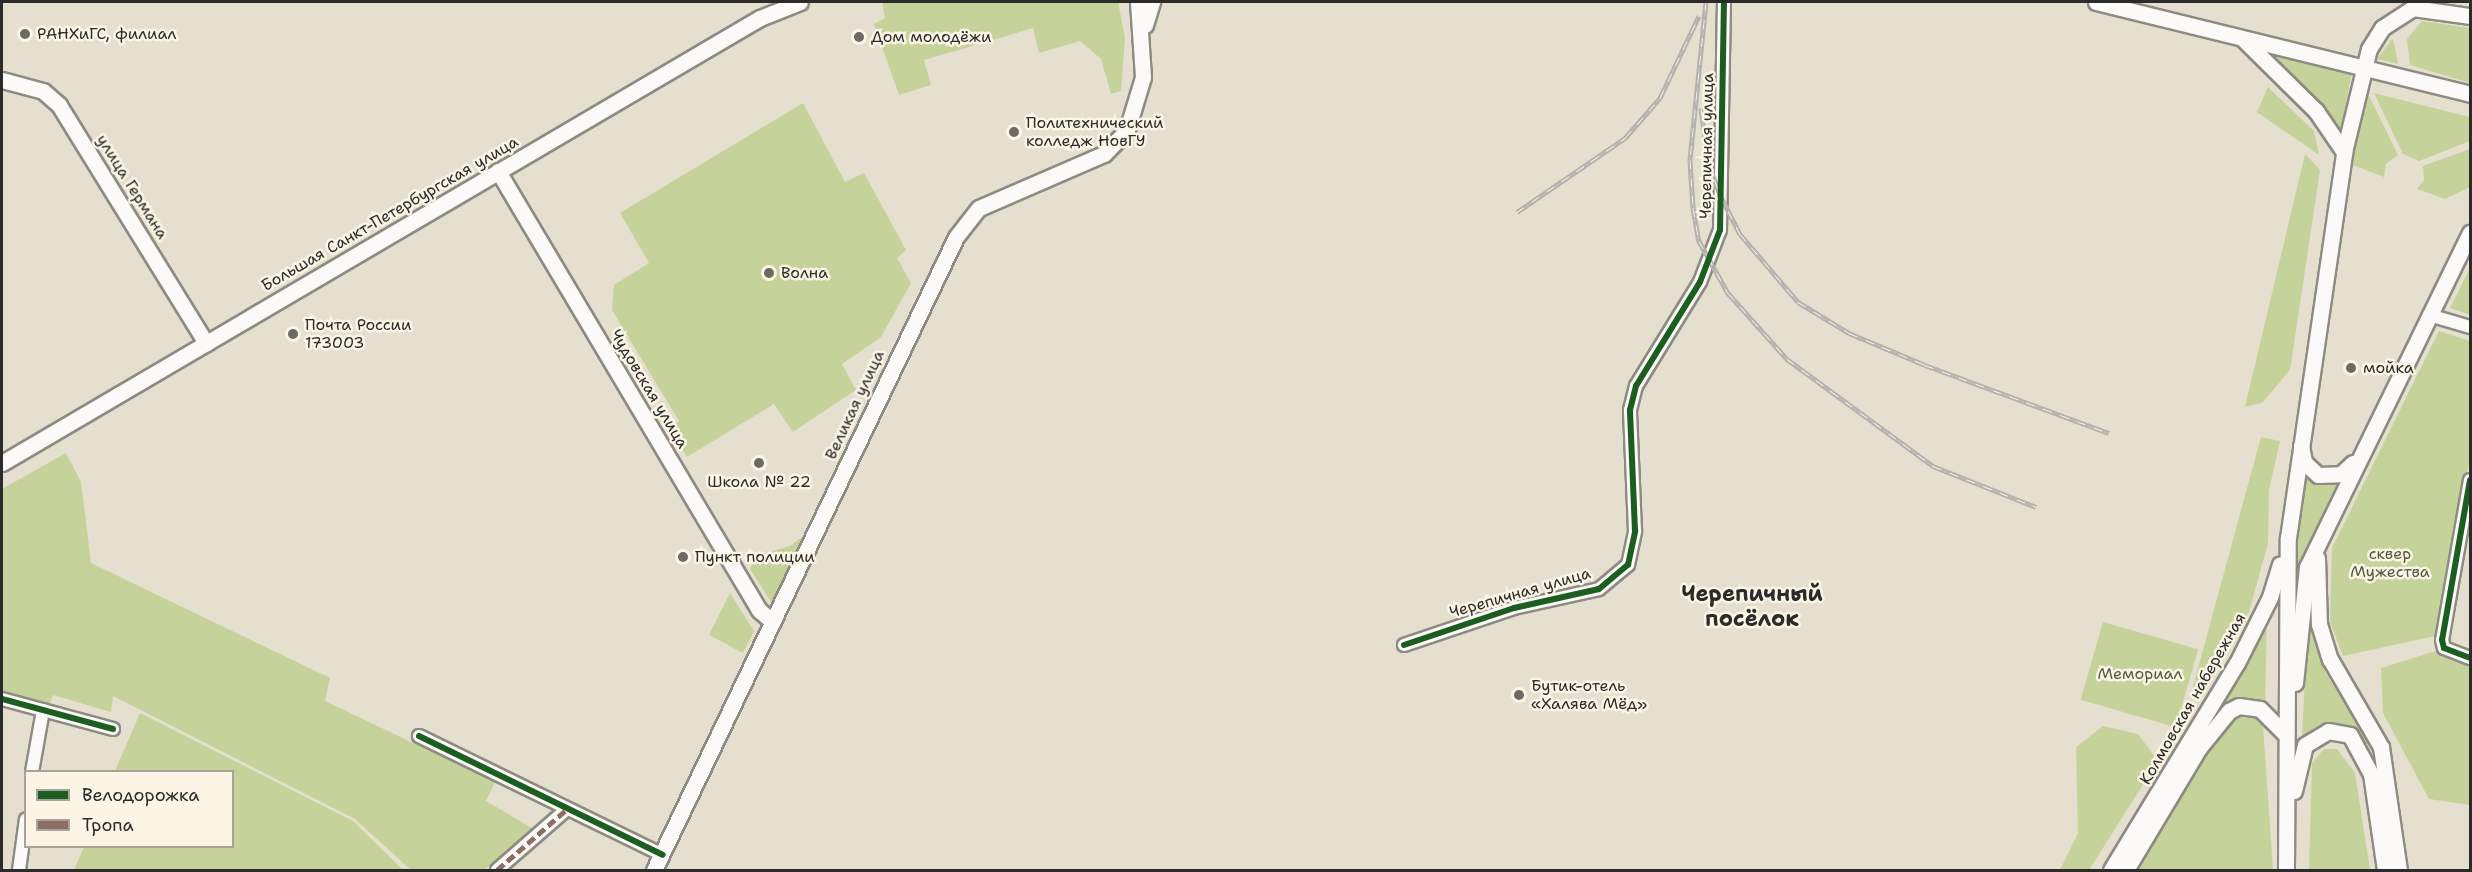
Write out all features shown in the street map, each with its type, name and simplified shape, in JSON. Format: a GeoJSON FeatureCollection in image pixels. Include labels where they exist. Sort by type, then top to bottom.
{"type":"FeatureCollection","features":[{"type":"Feature","properties":{"kind":"main road","name":"Большая Санкт-Петербургская улица"},"geometry":{"type":"LineString","coordinates":[[3,458],[206,343],[760,18],[800,2]]}},
{"type":"Feature","properties":{"kind":"main road"},"geometry":{"type":"LineString","coordinates":[[1138,2],[1144,28]]}},
{"type":"Feature","properties":{"kind":"main road"},"geometry":{"type":"LineString","coordinates":[[1144,28],[1152,2]]}},
{"type":"Feature","properties":{"kind":"main road"},"geometry":{"type":"LineString","coordinates":[[2097,2],[2470,94]]}},
{"type":"Feature","properties":{"kind":"main road"},"geometry":{"type":"LineString","coordinates":[[2286,870],[2284,734],[2288,538],[2300,440],[2344,152],[2369,49],[2390,20],[2413,8],[2470,16]]}},
{"type":"Feature","properties":{"kind":"main road","name":"Великая улица"},"geometry":{"type":"LineString","coordinates":[[654,870],[956,237],[980,208],[1104,154],[1121,140],[1139,100],[1144,28]]}},
{"type":"Feature","properties":{"kind":"main road"},"geometry":{"type":"LineString","coordinates":[[2243,39],[2316,111],[2344,152]]}},
{"type":"Feature","properties":{"kind":"main road"},"geometry":{"type":"LineString","coordinates":[[2332,60],[2369,49]]}},
{"type":"Feature","properties":{"kind":"main road","name":"улица Германа"},"geometry":{"type":"LineString","coordinates":[[2,80],[43,91],[59,105],[206,343]]}},
{"type":"Feature","properties":{"kind":"main road","name":"Чудовская улица"},"geometry":{"type":"LineString","coordinates":[[498,171],[759,610],[773,622]]}},
{"type":"Feature","properties":{"kind":"main road"},"geometry":{"type":"LineString","coordinates":[[2294,870],[2300,593],[2319,539],[2470,233]]}},
{"type":"Feature","properties":{"kind":"main road"},"geometry":{"type":"LineString","coordinates":[[2300,440],[2304,462],[2318,475],[2341,474],[2360,456]]}},
{"type":"Feature","properties":{"kind":"main road","name":"Колмовская набережная"},"geometry":{"type":"LineString","coordinates":[[2111,870],[2262,618],[2288,538]]}},
{"type":"Feature","properties":{"kind":"main road"},"geometry":{"type":"LineString","coordinates":[[2319,539],[2315,578],[2319,624],[2330,659],[2382,747],[2399,870]]}},
{"type":"Feature","properties":{"kind":"main road","name":"Колмовская набережная"},"geometry":{"type":"LineString","coordinates":[[2126,870],[2199,748],[2229,711],[2239,706],[2260,709],[2284,734]]}},
{"type":"Feature","properties":{"kind":"main road"},"geometry":{"type":"LineString","coordinates":[[2294,791],[2305,745],[2328,731],[2350,735],[2359,744],[2371,774],[2385,870]]}},
{"type":"Feature","properties":{"kind":"street","name":"Черепичная улица"},"geometry":{"type":"LineString","coordinates":[[1404,645],[1514,608],[1599,589],[1628,565],[1635,531],[1630,410],[1636,386],[1700,282],[1720,230],[1724,2]]}},
{"type":"Feature","properties":{"kind":"street"},"geometry":{"type":"LineString","coordinates":[[2429,315],[2470,327]]}},
{"type":"Feature","properties":{"kind":"street"},"geometry":{"type":"LineString","coordinates":[[2470,480],[2442,640],[2444,648],[2470,658]]}},
{"type":"Feature","properties":{"kind":"street"},"geometry":{"type":"LineString","coordinates":[[2,699],[113,729]]}},
{"type":"Feature","properties":{"kind":"street"},"geometry":{"type":"LineString","coordinates":[[32,770],[43,710]]}},
{"type":"Feature","properties":{"kind":"street"},"geometry":{"type":"LineString","coordinates":[[419,736],[663,855]]}},
{"type":"Feature","properties":{"kind":"street"},"geometry":{"type":"LineString","coordinates":[[497,870],[567,809]]}},
{"type":"Feature","properties":{"kind":"street"},"geometry":{"type":"LineString","coordinates":[[18,870],[24,832]]}},
{"type":"Feature","properties":{"kind":"green space"},"geometry":{"type":"Polygon","coordinates":[[[882,2],[1118,2],[1125,38],[1121,91],[1111,94],[1101,59],[1080,41],[1039,53],[1033,28],[924,60],[931,85],[899,95],[874,24],[885,18],[882,2]]]}},
{"type":"Feature","properties":{"kind":"green space"},"geometry":{"type":"Polygon","coordinates":[[[2422,21],[2470,28],[2470,83],[2410,65],[2407,39],[2422,21]]]}},
{"type":"Feature","properties":{"kind":"green space"},"geometry":{"type":"Polygon","coordinates":[[[2392,39],[2394,42],[2398,64],[2377,59],[2392,39]]]}},
{"type":"Feature","properties":{"kind":"green space"},"geometry":{"type":"Polygon","coordinates":[[[2265,50],[2352,72],[2341,129],[2306,89],[2265,50]]]}},
{"type":"Feature","properties":{"kind":"green space"},"geometry":{"type":"Polygon","coordinates":[[[2268,87],[2314,131],[2319,155],[2257,112],[2268,87]]]}},
{"type":"Feature","properties":{"kind":"green space"},"geometry":{"type":"Polygon","coordinates":[[[2367,92],[2398,155],[2386,164],[2384,177],[2350,164],[2367,92]]]}},
{"type":"Feature","properties":{"kind":"green space"},"geometry":{"type":"Polygon","coordinates":[[[2374,93],[2470,117],[2470,141],[2419,161],[2403,154],[2374,93]]]}},
{"type":"Feature","properties":{"kind":"green space","name":"Волна"},"geometry":{"type":"Polygon","coordinates":[[[803,103],[845,182],[864,173],[906,250],[897,258],[911,283],[881,337],[842,364],[856,390],[793,432],[774,404],[687,457],[671,430],[679,421],[612,310],[614,285],[649,263],[620,213],[803,103]]]}},
{"type":"Feature","properties":{"kind":"green space"},"geometry":{"type":"Polygon","coordinates":[[[2470,149],[2470,187],[2445,199],[2417,189],[2424,180],[2423,166],[2470,149]]]}},
{"type":"Feature","properties":{"kind":"green space"},"geometry":{"type":"Polygon","coordinates":[[[2305,154],[2320,170],[2290,370],[2262,403],[2245,407],[2305,154]]]}},
{"type":"Feature","properties":{"kind":"green space"},"geometry":{"type":"Polygon","coordinates":[[[2470,268],[2470,315],[2450,308],[2470,268]]]}},
{"type":"Feature","properties":{"kind":"green space","name":"сквер Мужества"},"geometry":{"type":"Polygon","coordinates":[[[2439,331],[2470,341],[2470,458],[2435,636],[2343,656],[2330,622],[2332,548],[2439,331]]]}},
{"type":"Feature","properties":{"kind":"green space"},"geometry":{"type":"Polygon","coordinates":[[[2261,437],[2280,441],[2269,490],[2268,543],[2249,612],[2202,686],[2191,694],[2261,437]]]}},
{"type":"Feature","properties":{"kind":"green space"},"geometry":{"type":"Polygon","coordinates":[[[66,453],[81,482],[91,563],[330,678],[325,701],[495,782],[486,801],[537,831],[484,870],[411,870],[355,819],[113,696],[111,712],[53,695],[49,705],[2,691],[2,489],[66,453]]]}},
{"type":"Feature","properties":{"kind":"green space"},"geometry":{"type":"Polygon","coordinates":[[[2302,471],[2314,481],[2337,483],[2296,572],[2302,471]]]}},
{"type":"Feature","properties":{"kind":"green space"},"geometry":{"type":"Polygon","coordinates":[[[813,529],[775,602],[771,602],[750,569],[756,556],[790,546],[813,529]]]}},
{"type":"Feature","properties":{"kind":"green space"},"geometry":{"type":"Polygon","coordinates":[[[730,593],[754,631],[743,653],[709,635],[730,593]]]}},
{"type":"Feature","properties":{"kind":"green space"},"geometry":{"type":"Polygon","coordinates":[[[2267,615],[2265,707],[2234,701],[2213,710],[2267,615]]]}},
{"type":"Feature","properties":{"kind":"green space"},"geometry":{"type":"Polygon","coordinates":[[[2308,619],[2326,673],[2371,747],[2351,731],[2328,725],[2302,737],[2308,619]]]}},
{"type":"Feature","properties":{"kind":"green space","name":"Мемориал"},"geometry":{"type":"Polygon","coordinates":[[[2103,622],[2198,649],[2176,727],[2081,700],[2103,622]]]}},
{"type":"Feature","properties":{"kind":"green space"},"geometry":{"type":"Polygon","coordinates":[[[2439,650],[2470,662],[2470,805],[2429,799],[2383,713],[2381,668],[2439,650]]]}},
{"type":"Feature","properties":{"kind":"green space"},"geometry":{"type":"Polygon","coordinates":[[[2237,712],[2257,716],[2263,725],[2273,870],[2131,870],[2202,751],[2237,712]]]}},
{"type":"Feature","properties":{"kind":"green space"},"geometry":{"type":"Polygon","coordinates":[[[140,713],[353,821],[403,870],[74,870],[84,848],[234,848],[234,770],[115,770],[140,713]]]}},
{"type":"Feature","properties":{"kind":"green space"},"geometry":{"type":"Polygon","coordinates":[[[2103,726],[2138,734],[2158,761],[2089,870],[2060,870],[2078,833],[2076,747],[2103,726]]]}},
{"type":"Feature","properties":{"kind":"green space"},"geometry":{"type":"Polygon","coordinates":[[[2324,749],[2337,749],[2355,773],[2370,870],[2309,870],[2312,763],[2324,749]]]}},
{"type":"Feature","properties":{"kind":"railway"},"geometry":{"type":"LineString","coordinates":[[1706,2],[1690,160],[1693,208],[1699,241],[1728,293],[1787,359],[1933,466],[2036,507]]}},
{"type":"Feature","properties":{"kind":"railway"},"geometry":{"type":"LineString","coordinates":[[1517,212],[1625,138],[1660,98],[1699,16]]}},
{"type":"Feature","properties":{"kind":"railway"},"geometry":{"type":"LineString","coordinates":[[1701,108],[1708,163],[1720,195],[1740,234],[1798,302],[1849,333],[1925,365],[2109,433]]}},
{"type":"Feature","properties":{"kind":"marked path"},"geometry":{"type":"LineString","coordinates":[[497,870],[567,809]]}},
{"type":"Feature","properties":{"kind":"cycle path"},"geometry":{"type":"LineString","coordinates":[[1404,645],[1514,608],[1599,589],[1628,565],[1635,531],[1630,410],[1636,386],[1700,282],[1720,230],[1724,2]]}},
{"type":"Feature","properties":{"kind":"cycle path"},"geometry":{"type":"LineString","coordinates":[[2470,480],[2442,640],[2444,648],[2470,658]]}},
{"type":"Feature","properties":{"kind":"cycle path"},"geometry":{"type":"LineString","coordinates":[[2,699],[113,729]]}},
{"type":"Feature","properties":{"kind":"cycle path"},"geometry":{"type":"LineString","coordinates":[[419,736],[663,855]]}},
{"type":"Feature","properties":{"kind":"place","name":"РАНХиГС, филиал"},"geometry":{"type":"Point","coordinates":[25,34]}},
{"type":"Feature","properties":{"kind":"place","name":"Дом молодёжи"},"geometry":{"type":"Point","coordinates":[859,37]}},
{"type":"Feature","properties":{"kind":"place","name":"Политехнический колледж НовГУ"},"geometry":{"type":"Point","coordinates":[1014,132]}},
{"type":"Feature","properties":{"kind":"place","name":"Волна"},"geometry":{"type":"Point","coordinates":[769,273]}},
{"type":"Feature","properties":{"kind":"place","name":"Почта России 173003"},"geometry":{"type":"Point","coordinates":[293,334]}},
{"type":"Feature","properties":{"kind":"place","name":"мойка"},"geometry":{"type":"Point","coordinates":[2351,368]}},
{"type":"Feature","properties":{"kind":"place","name":"Школа № 22"},"geometry":{"type":"Point","coordinates":[759,463]}},
{"type":"Feature","properties":{"kind":"place","name":"Пункт полиции"},"geometry":{"type":"Point","coordinates":[683,557]}},
{"type":"Feature","properties":{"kind":"place","name":"Бутик-отель «Халява Мёд»"},"geometry":{"type":"Point","coordinates":[1519,695]}},
{"type":"Feature","properties":{"kind":"district","name":"Черепичный посёлок"},"geometry":{"type":"Point","coordinates":[1752,606]}}]}
